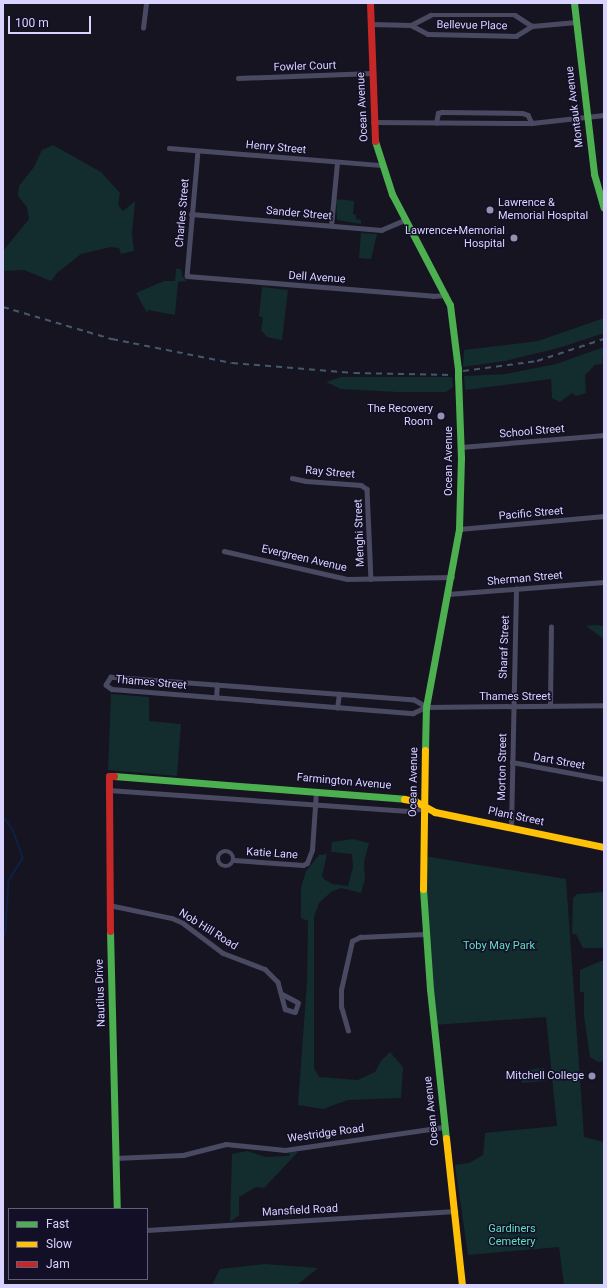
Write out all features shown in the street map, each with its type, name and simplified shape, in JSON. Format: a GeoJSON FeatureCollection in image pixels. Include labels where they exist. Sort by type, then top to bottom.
{"type":"FeatureCollection","features":[{"type":"Feature","properties":{"kind":"main road","name":"Ocean Avenue"},"geometry":{"type":"LineString","coordinates":[[370,3],[373,122],[381,165],[405,220],[446,295],[454,322],[458,368],[461,447],[459,529],[452,577],[426,707],[423,881],[425,934],[462,1285]]}},
{"type":"Feature","properties":{"kind":"main road","name":"Montauk Avenue"},"geometry":{"type":"LineString","coordinates":[[574,3],[594,174],[604,208]]}},
{"type":"Feature","properties":{"kind":"main road","name":"Farmington Avenue"},"geometry":{"type":"LineString","coordinates":[[109,776],[400,798],[415,801],[425,808]]}},
{"type":"Feature","properties":{"kind":"main road","name":"Nautilus Drive"},"geometry":{"type":"LineString","coordinates":[[109,776],[109,905],[117,1208]]}},
{"type":"Feature","properties":{"kind":"main road","name":"Plant Street"},"geometry":{"type":"LineString","coordinates":[[425,808],[511,828],[604,847]]}},
{"type":"Feature","properties":{"kind":"street"},"geometry":{"type":"LineString","coordinates":[[143,28],[146,3]]}},
{"type":"Feature","properties":{"kind":"street","name":"Bellevue Place"},"geometry":{"type":"LineString","coordinates":[[411,25],[431,15],[515,15],[532,26]]}},
{"type":"Feature","properties":{"kind":"street","name":"Bellevue Place"},"geometry":{"type":"LineString","coordinates":[[371,24],[411,25],[428,34],[516,36],[532,26],[576,22]]}},
{"type":"Feature","properties":{"kind":"street","name":"Fowler Court"},"geometry":{"type":"LineString","coordinates":[[238,78],[372,73]]}},
{"type":"Feature","properties":{"kind":"street"},"geometry":{"type":"LineString","coordinates":[[436,123],[438,113],[442,112],[522,113],[528,115],[532,123]]}},
{"type":"Feature","properties":{"kind":"street"},"geometry":{"type":"LineString","coordinates":[[373,122],[532,123],[588,118],[604,115]]}},
{"type":"Feature","properties":{"kind":"street","name":"Henry Street"},"geometry":{"type":"LineString","coordinates":[[169,148],[381,165]]}},
{"type":"Feature","properties":{"kind":"street","name":"Charles Street"},"geometry":{"type":"LineString","coordinates":[[187,276],[190,214],[198,151]]}},
{"type":"Feature","properties":{"kind":"street"},"geometry":{"type":"LineString","coordinates":[[331,226],[337,162]]}},
{"type":"Feature","properties":{"kind":"street","name":"Sander Street"},"geometry":{"type":"LineString","coordinates":[[190,214],[381,230],[405,220]]}},
{"type":"Feature","properties":{"kind":"street","name":"Dell Avenue"},"geometry":{"type":"LineString","coordinates":[[187,276],[425,295],[446,295]]}},
{"type":"Feature","properties":{"kind":"street","name":"School Street"},"geometry":{"type":"LineString","coordinates":[[461,447],[604,434]]}},
{"type":"Feature","properties":{"kind":"street","name":"Ray Street"},"geometry":{"type":"LineString","coordinates":[[292,478],[366,487]]}},
{"type":"Feature","properties":{"kind":"street","name":"Menghi Street"},"geometry":{"type":"LineString","coordinates":[[366,487],[368,494],[371,579]]}},
{"type":"Feature","properties":{"kind":"street","name":"Pacific Street"},"geometry":{"type":"LineString","coordinates":[[459,529],[604,516]]}},
{"type":"Feature","properties":{"kind":"street","name":"Evergreen Avenue"},"geometry":{"type":"LineString","coordinates":[[224,551],[346,579],[452,577]]}},
{"type":"Feature","properties":{"kind":"street","name":"Sherman Street"},"geometry":{"type":"LineString","coordinates":[[448,594],[604,582]]}},
{"type":"Feature","properties":{"kind":"street","name":"Sharaf Street"},"geometry":{"type":"LineString","coordinates":[[513,706],[516,589]]}},
{"type":"Feature","properties":{"kind":"street"},"geometry":{"type":"LineString","coordinates":[[550,706],[551,627]]}},
{"type":"Feature","properties":{"kind":"street","name":"Thames Street"},"geometry":{"type":"LineString","coordinates":[[426,707],[414,700],[111,677],[106,685],[112,689],[413,713],[426,707],[604,705]]}},
{"type":"Feature","properties":{"kind":"street"},"geometry":{"type":"LineString","coordinates":[[216,698],[217,686]]}},
{"type":"Feature","properties":{"kind":"street"},"geometry":{"type":"LineString","coordinates":[[337,708],[339,694]]}},
{"type":"Feature","properties":{"kind":"street","name":"Morton Street"},"geometry":{"type":"LineString","coordinates":[[511,828],[513,706]]}},
{"type":"Feature","properties":{"kind":"street","name":"Dart Street"},"geometry":{"type":"LineString","coordinates":[[512,762],[604,779]]}},
{"type":"Feature","properties":{"kind":"street"},"geometry":{"type":"LineString","coordinates":[[108,790],[408,811],[425,808]]}},
{"type":"Feature","properties":{"kind":"street","name":"Katie Lane"},"geometry":{"type":"LineString","coordinates":[[234,860],[302,865],[307,863],[312,850],[316,791]]}},
{"type":"Feature","properties":{"kind":"street","name":"Nob Hill Road"},"geometry":{"type":"LineString","coordinates":[[109,905],[165,916],[183,923],[223,953],[272,973],[283,995]]}},
{"type":"Feature","properties":{"kind":"street"},"geometry":{"type":"LineString","coordinates":[[348,1031],[341,1007],[341,990],[352,941],[360,938],[425,934]]}},
{"type":"Feature","properties":{"kind":"street","name":"Westridge Road"},"geometry":{"type":"LineString","coordinates":[[115,1158],[183,1155],[226,1144],[286,1150],[445,1126]]}},
{"type":"Feature","properties":{"kind":"street","name":"Mansfield Road"},"geometry":{"type":"LineString","coordinates":[[148,1230],[455,1211]]}},
{"type":"Feature","properties":{"kind":"green space"},"geometry":{"type":"Polygon","coordinates":[[[53,145],[101,172],[120,193],[118,205],[123,211],[135,201],[132,234],[134,251],[121,254],[119,248],[111,247],[81,254],[57,273],[51,281],[24,270],[3,271],[3,251],[29,219],[27,207],[18,196],[19,186],[34,167],[42,150],[53,145]]]}},
{"type":"Feature","properties":{"kind":"green space"},"geometry":{"type":"Polygon","coordinates":[[[336,199],[354,201],[353,214],[356,215],[356,219],[361,220],[361,224],[337,220],[336,199]]]}},
{"type":"Feature","properties":{"kind":"green space"},"geometry":{"type":"Polygon","coordinates":[[[361,233],[377,234],[371,259],[359,258],[361,233]]]}},
{"type":"Feature","properties":{"kind":"green space"},"geometry":{"type":"Polygon","coordinates":[[[176,269],[181,269],[182,276],[187,281],[178,282],[175,315],[148,310],[147,313],[136,293],[164,281],[175,281],[176,269]]]}},
{"type":"Feature","properties":{"kind":"green space"},"geometry":{"type":"Polygon","coordinates":[[[262,287],[288,290],[282,340],[267,337],[261,330],[263,318],[259,316],[262,287]]]}},
{"type":"Feature","properties":{"kind":"green space"},"geometry":{"type":"Polygon","coordinates":[[[604,318],[604,333],[562,347],[505,361],[463,367],[464,350],[538,341],[604,318]]]}},
{"type":"Feature","properties":{"kind":"green space"},"geometry":{"type":"Polygon","coordinates":[[[604,347],[602,364],[595,365],[585,375],[586,393],[576,396],[572,393],[560,402],[552,398],[551,379],[465,390],[464,376],[506,374],[556,364],[604,347]]]}},
{"type":"Feature","properties":{"kind":"green space"},"geometry":{"type":"Polygon","coordinates":[[[341,377],[452,377],[453,387],[446,392],[397,392],[341,389],[326,382],[341,377]]]}},
{"type":"Feature","properties":{"kind":"green space"},"geometry":{"type":"Polygon","coordinates":[[[586,626],[604,626],[604,639],[586,626]]]}},
{"type":"Feature","properties":{"kind":"green space"},"geometry":{"type":"Polygon","coordinates":[[[111,694],[149,697],[149,721],[181,724],[177,776],[108,770],[111,694]]]}},
{"type":"Feature","properties":{"kind":"green space"},"geometry":{"type":"Polygon","coordinates":[[[353,839],[369,843],[364,862],[365,879],[361,893],[341,888],[331,892],[319,903],[314,917],[314,1068],[319,1077],[358,1080],[375,1072],[381,1061],[390,1052],[403,1067],[401,1098],[348,1100],[323,1109],[298,1105],[307,982],[308,921],[301,918],[301,888],[306,871],[319,855],[327,854],[322,876],[332,884],[348,886],[353,867],[352,854],[331,852],[332,842],[353,839]]]}},
{"type":"Feature","properties":{"kind":"green space"},"geometry":{"type":"Polygon","coordinates":[[[424,856],[566,879],[584,1137],[604,1142],[604,1285],[564,1285],[559,1247],[468,1255],[455,1165],[469,1163],[483,1155],[485,1133],[557,1126],[546,1017],[434,1025],[424,856]]]}},
{"type":"Feature","properties":{"kind":"green space"},"geometry":{"type":"Polygon","coordinates":[[[604,892],[604,948],[583,948],[576,934],[572,934],[573,898],[577,894],[604,892]]]}},
{"type":"Feature","properties":{"kind":"green space"},"geometry":{"type":"Polygon","coordinates":[[[604,961],[604,1061],[598,1062],[590,1057],[584,1016],[584,992],[580,992],[580,970],[604,961]]]}},
{"type":"Feature","properties":{"kind":"green space"},"geometry":{"type":"Polygon","coordinates":[[[544,1068],[546,1081],[522,1083],[521,1073],[526,1073],[526,1070],[544,1068]]]}},
{"type":"Feature","properties":{"kind":"green space"},"geometry":{"type":"Polygon","coordinates":[[[247,1151],[266,1157],[289,1156],[290,1152],[298,1152],[264,1188],[256,1187],[239,1197],[239,1215],[230,1222],[232,1154],[247,1151]]]}},
{"type":"Feature","properties":{"kind":"green space"},"geometry":{"type":"Polygon","coordinates":[[[265,1264],[318,1268],[297,1285],[212,1285],[220,1269],[265,1264]]]}},
{"type":"Feature","properties":{"kind":"waterway"},"geometry":{"type":"LineString","coordinates":[[3,816],[13,830],[23,858],[9,881],[6,932],[3,939]]}},
{"type":"Feature","properties":{"kind":"waterway"},"geometry":{"type":"LineString","coordinates":[[3,1267],[5,1285]]}},
{"type":"Feature","properties":{"kind":"railway"},"geometry":{"type":"LineString","coordinates":[[3,307],[112,339],[232,363],[354,373],[453,375]]}},
{"type":"Feature","properties":{"kind":"railway"},"geometry":{"type":"LineString","coordinates":[[463,371],[537,361],[604,339]]}},
{"type":"Feature","properties":{"kind":"traffic: fast"},"geometry":{"type":"LineString","coordinates":[[574,3],[594,174],[604,208]]}},
{"type":"Feature","properties":{"kind":"traffic: fast"},"geometry":{"type":"LineString","coordinates":[[375,141],[392,194],[450,305],[458,369]]}},
{"type":"Feature","properties":{"kind":"traffic: fast"},"geometry":{"type":"LineString","coordinates":[[458,369],[458,377]]}},
{"type":"Feature","properties":{"kind":"traffic: fast"},"geometry":{"type":"LineString","coordinates":[[425,750],[426,707],[459,529],[461,458],[458,377]]}},
{"type":"Feature","properties":{"kind":"traffic: fast"},"geometry":{"type":"LineString","coordinates":[[114,776],[404,799]]}},
{"type":"Feature","properties":{"kind":"traffic: fast"},"geometry":{"type":"LineString","coordinates":[[423,889],[430,989],[446,1138]]}},
{"type":"Feature","properties":{"kind":"traffic: fast"},"geometry":{"type":"LineString","coordinates":[[110,931],[117,1208]]}},
{"type":"Feature","properties":{"kind":"traffic: slow"},"geometry":{"type":"LineString","coordinates":[[423,889],[425,750]]}},
{"type":"Feature","properties":{"kind":"traffic: slow"},"geometry":{"type":"LineString","coordinates":[[404,799],[415,801],[435,812],[604,847]]}},
{"type":"Feature","properties":{"kind":"traffic: slow"},"geometry":{"type":"LineString","coordinates":[[446,1138],[462,1285]]}},
{"type":"Feature","properties":{"kind":"traffic: jam"},"geometry":{"type":"LineString","coordinates":[[370,3],[375,141]]}},
{"type":"Feature","properties":{"kind":"traffic: jam"},"geometry":{"type":"LineString","coordinates":[[110,931],[109,776],[114,776]]}},
{"type":"Feature","properties":{"kind":"place","name":"Lawrence & Memorial Hospital"},"geometry":{"type":"Point","coordinates":[490,210]}},
{"type":"Feature","properties":{"kind":"place","name":"Lawrence+Memorial Hospital"},"geometry":{"type":"Point","coordinates":[514,238]}},
{"type":"Feature","properties":{"kind":"place","name":"The Recovery Room"},"geometry":{"type":"Point","coordinates":[441,416]}},
{"type":"Feature","properties":{"kind":"place","name":"Mitchell College"},"geometry":{"type":"Point","coordinates":[592,1076]}},
{"type":"Feature","properties":{"kind":"park label","name":"Toby May Park"},"geometry":{"type":"Point","coordinates":[499,946]}},
{"type":"Feature","properties":{"kind":"park label","name":"Gardiners Cemetery"},"geometry":{"type":"Point","coordinates":[512,1236]}}]}
